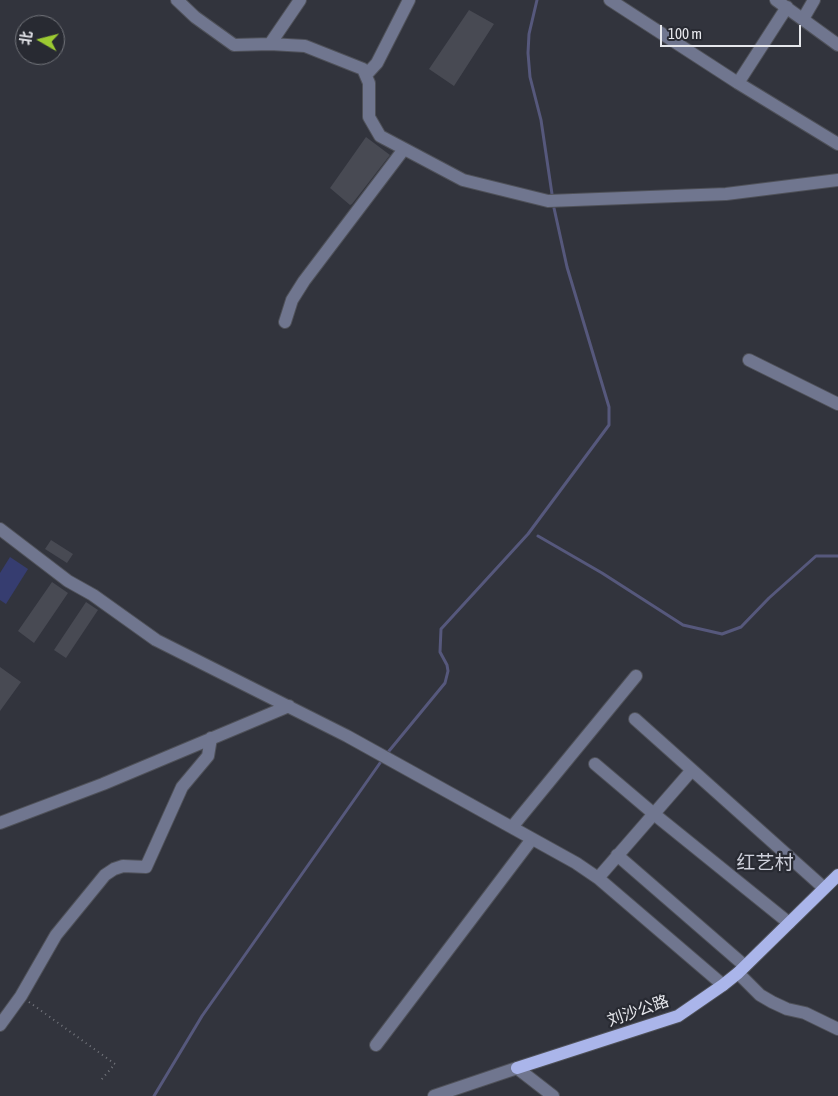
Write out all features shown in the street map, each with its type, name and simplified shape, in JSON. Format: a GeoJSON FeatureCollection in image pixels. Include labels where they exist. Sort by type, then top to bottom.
{"type":"FeatureCollection","features":[{"type":"Feature","properties":{"kind":"main road","name":"刘沙公路"},"geometry":{"type":"LineString","coordinates":[[518,1068],[678,1016],[723,985],[838,875]]}},
{"type":"Feature","properties":{"kind":"street"},"geometry":{"type":"LineString","coordinates":[[177,0],[195,17],[234,45],[270,44],[305,46],[363,69],[369,83],[369,117],[380,136],[463,180],[548,201],[726,194],[838,180]]}},
{"type":"Feature","properties":{"kind":"street"},"geometry":{"type":"LineString","coordinates":[[270,44],[300,0]]}},
{"type":"Feature","properties":{"kind":"street"},"geometry":{"type":"LineString","coordinates":[[366,75],[377,63],[408,0]]}},
{"type":"Feature","properties":{"kind":"street"},"geometry":{"type":"LineString","coordinates":[[610,0],[738,83],[838,144]]}},
{"type":"Feature","properties":{"kind":"street"},"geometry":{"type":"LineString","coordinates":[[803,19],[814,0]]}},
{"type":"Feature","properties":{"kind":"street"},"geometry":{"type":"LineString","coordinates":[[738,83],[782,4],[838,45]]}},
{"type":"Feature","properties":{"kind":"street"},"geometry":{"type":"LineString","coordinates":[[285,322],[292,300],[304,281],[404,149]]}},
{"type":"Feature","properties":{"kind":"street"},"geometry":{"type":"LineString","coordinates":[[749,360],[838,404]]}},
{"type":"Feature","properties":{"kind":"street"},"geometry":{"type":"LineString","coordinates":[[0,529],[68,581],[93,595],[156,640],[289,706],[512,827],[598,878],[723,985]]}},
{"type":"Feature","properties":{"kind":"street"},"geometry":{"type":"LineString","coordinates":[[512,827],[636,676]]}},
{"type":"Feature","properties":{"kind":"street"},"geometry":{"type":"LineString","coordinates":[[0,823],[103,784],[289,706]]}},
{"type":"Feature","properties":{"kind":"street"},"geometry":{"type":"LineString","coordinates":[[635,719],[824,888]]}},
{"type":"Feature","properties":{"kind":"street"},"geometry":{"type":"LineString","coordinates":[[0,1025],[21,996],[56,935],[105,875],[123,866],[146,867],[182,787],[208,756],[211,738]]}},
{"type":"Feature","properties":{"kind":"street"},"geometry":{"type":"LineString","coordinates":[[596,764],[654,814],[789,923]]}},
{"type":"Feature","properties":{"kind":"street"},"geometry":{"type":"LineString","coordinates":[[598,878],[692,770]]}},
{"type":"Feature","properties":{"kind":"street"},"geometry":{"type":"LineString","coordinates":[[376,1045],[532,839]]}},
{"type":"Feature","properties":{"kind":"street"},"geometry":{"type":"LineString","coordinates":[[618,855],[741,969],[760,995],[787,1009],[805,1013],[838,1029]]}},
{"type":"Feature","properties":{"kind":"street"},"geometry":{"type":"LineString","coordinates":[[518,1068],[553,1096]]}},
{"type":"Feature","properties":{"kind":"street","name":"刘沙公路"},"geometry":{"type":"LineString","coordinates":[[434,1096],[518,1068]]}},
{"type":"Feature","properties":{"kind":"path"},"geometry":{"type":"LineString","coordinates":[[21,996],[115,1064],[101,1080]]}},
{"type":"Feature","properties":{"kind":"shaded area"},"geometry":{"type":"Polygon","coordinates":[[[10,557],[28,569],[6,604],[0,600],[0,573],[10,557]]]}},
{"type":"Feature","properties":{"kind":"building"},"geometry":{"type":"Polygon","coordinates":[[[469,10],[494,24],[454,86],[429,69],[469,10]]]}},
{"type":"Feature","properties":{"kind":"building"},"geometry":{"type":"Polygon","coordinates":[[[366,137],[390,155],[350,205],[330,188],[366,137]]]}},
{"type":"Feature","properties":{"kind":"building"},"geometry":{"type":"Polygon","coordinates":[[[51,540],[73,554],[67,563],[45,549],[51,540]]]}},
{"type":"Feature","properties":{"kind":"building"},"geometry":{"type":"Polygon","coordinates":[[[52,582],[68,593],[34,643],[18,631],[52,582]]]}},
{"type":"Feature","properties":{"kind":"building"},"geometry":{"type":"Polygon","coordinates":[[[86,602],[98,610],[66,658],[54,650],[86,602]]]}},
{"type":"Feature","properties":{"kind":"building"},"geometry":{"type":"Polygon","coordinates":[[[0,667],[21,682],[0,711],[0,667]]]}},
{"type":"Feature","properties":{"kind":"waterway"},"geometry":{"type":"LineString","coordinates":[[537,0],[529,34],[528,53],[530,77],[541,120],[552,194]]}},
{"type":"Feature","properties":{"kind":"waterway"},"geometry":{"type":"LineString","coordinates":[[389,751],[445,683],[448,671],[440,652],[441,629],[528,534],[609,425],[609,407],[567,267],[554,208]]}},
{"type":"Feature","properties":{"kind":"waterway"},"geometry":{"type":"LineString","coordinates":[[538,536],[602,573],[683,625],[722,634],[741,627],[769,598],[816,556],[838,556]]}},
{"type":"Feature","properties":{"kind":"waterway"},"geometry":{"type":"LineString","coordinates":[[154,1096],[202,1016],[380,763]]}},
{"type":"Feature","properties":{"kind":"district","name":"红艺村"},"geometry":{"type":"Point","coordinates":[765,863]}}]}
